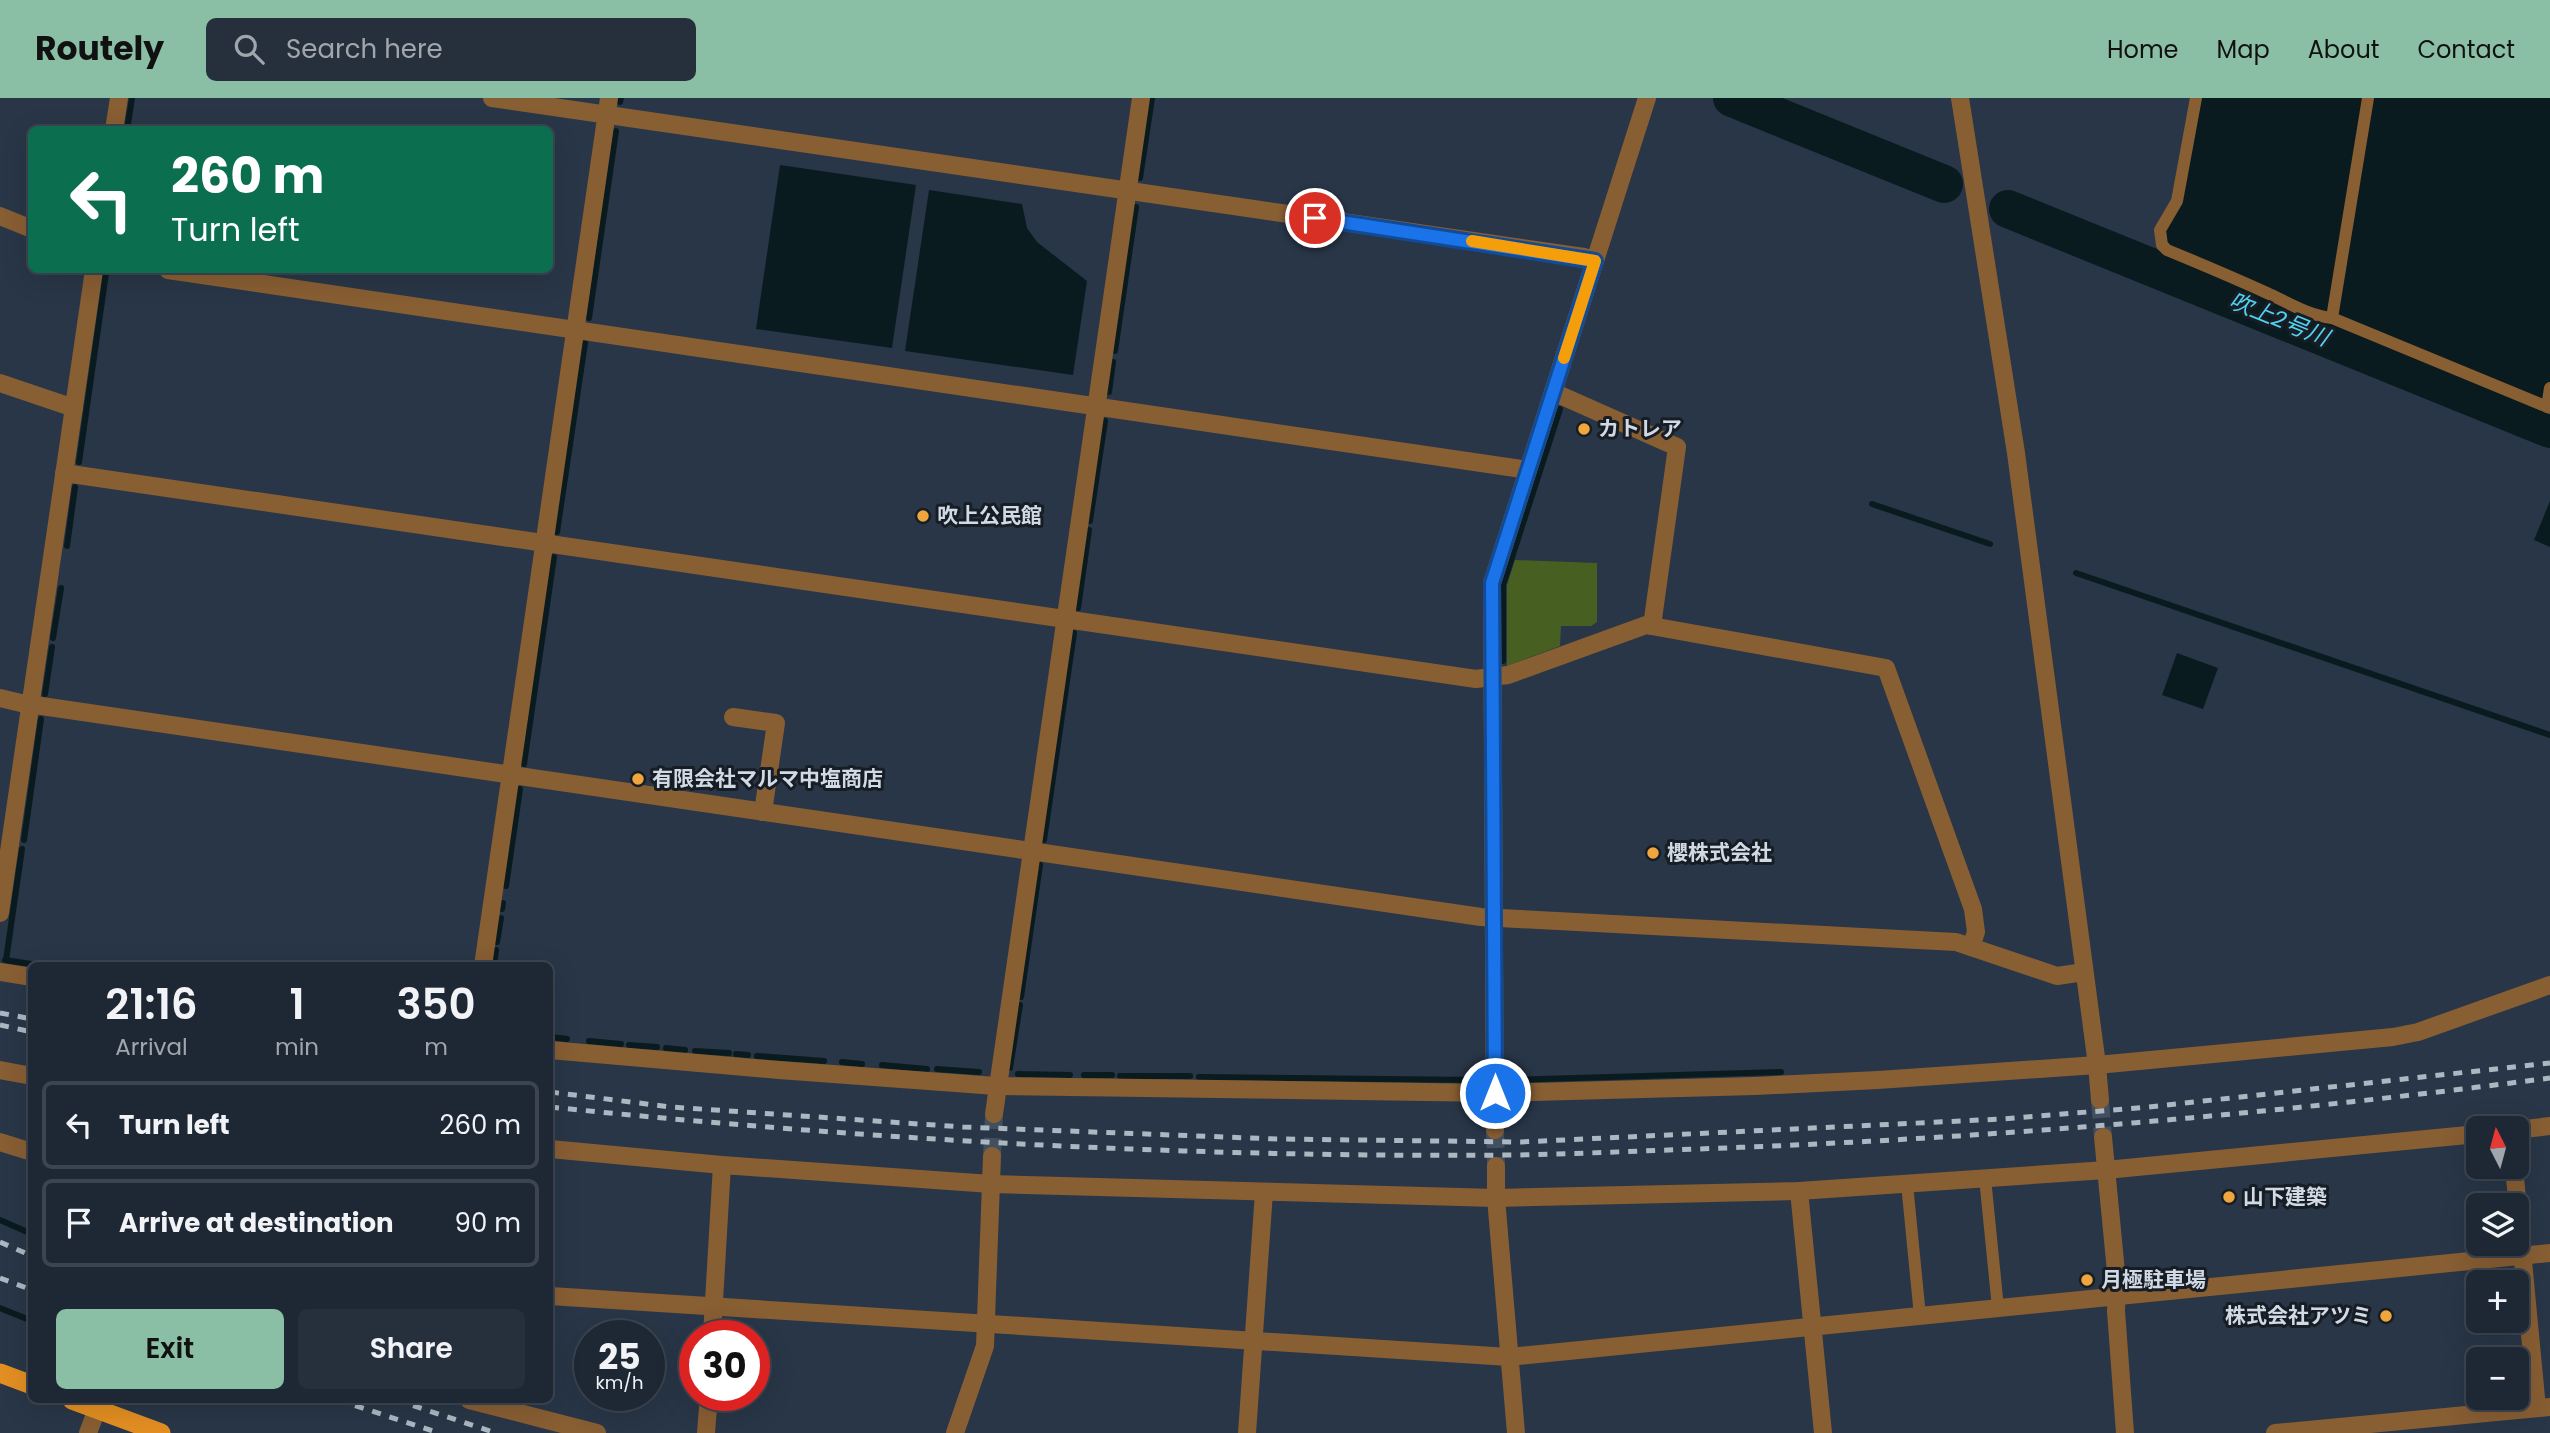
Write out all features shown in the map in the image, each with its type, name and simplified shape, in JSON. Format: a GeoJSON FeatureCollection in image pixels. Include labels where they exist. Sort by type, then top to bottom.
{"type":"FeatureCollection","features":[{"type":"Feature","properties":{"kind":"highway"},"geometry":{"type":"LineString","coordinates":[[0,1373],[28,1384]]}},
{"type":"Feature","properties":{"kind":"highway"},"geometry":{"type":"LineString","coordinates":[[80,1403],[161,1433]]}},
{"type":"Feature","properties":{"kind":"street"},"geometry":{"type":"LineString","coordinates":[[115,126],[119,98]]}},
{"type":"Feature","properties":{"kind":"street"},"geometry":{"type":"LineString","coordinates":[[492,98],[608,106],[1127,191],[1584,257],[1595,261]]}},
{"type":"Feature","properties":{"kind":"street"},"geometry":{"type":"LineString","coordinates":[[994,1114],[1140,98]]}},
{"type":"Feature","properties":{"kind":"street"},"geometry":{"type":"LineString","coordinates":[[1495,1130],[1492,583],[1647,98]]}},
{"type":"Feature","properties":{"kind":"street"},"geometry":{"type":"LineString","coordinates":[[1960,98],[2013,433],[2100,1100]]}},
{"type":"Feature","properties":{"kind":"street"},"geometry":{"type":"LineString","coordinates":[[484,962],[608,106]]}},
{"type":"Feature","properties":{"kind":"street"},"geometry":{"type":"LineString","coordinates":[[0,216],[28,227]]}},
{"type":"Feature","properties":{"kind":"street"},"geometry":{"type":"LineString","coordinates":[[0,913],[94,273]]}},
{"type":"Feature","properties":{"kind":"street"},"geometry":{"type":"LineString","coordinates":[[190,273],[1528,470]]}},
{"type":"Feature","properties":{"kind":"street"},"geometry":{"type":"LineString","coordinates":[[0,383],[74,408]]}},
{"type":"Feature","properties":{"kind":"street"},"geometry":{"type":"LineString","coordinates":[[1553,392],[1677,447],[1652,626]]}},
{"type":"Feature","properties":{"kind":"street"},"geometry":{"type":"LineString","coordinates":[[64,473],[1476,679],[1508,675],[1646,625],[1886,668],[1973,909],[1976,932],[1971,947]]}},
{"type":"Feature","properties":{"kind":"street"},"geometry":{"type":"LineString","coordinates":[[0,698],[510,775],[1494,917],[1956,942],[2057,976],[2084,972]]}},
{"type":"Feature","properties":{"kind":"street"},"geometry":{"type":"LineString","coordinates":[[733,717],[776,723],[763,812]]}},
{"type":"Feature","properties":{"kind":"street"},"geometry":{"type":"LineString","coordinates":[[0,972],[28,976]]}},
{"type":"Feature","properties":{"kind":"street"},"geometry":{"type":"LineString","coordinates":[[553,1050],[996,1086],[1495,1093],[1780,1085],[2097,1065],[2406,1035],[2550,985]]}},
{"type":"Feature","properties":{"kind":"street"},"geometry":{"type":"LineString","coordinates":[[0,1070],[28,1075]]}},
{"type":"Feature","properties":{"kind":"street"},"geometry":{"type":"LineString","coordinates":[[2529,1128],[2550,1126]]}},
{"type":"Feature","properties":{"kind":"street"},"geometry":{"type":"LineString","coordinates":[[553,1149],[722,1165],[991,1184],[1496,1198],[1799,1191],[2106,1170],[2466,1135]]}},
{"type":"Feature","properties":{"kind":"street"},"geometry":{"type":"LineString","coordinates":[[2103,1137],[2117,1282],[2125,1433]]}},
{"type":"Feature","properties":{"kind":"street"},"geometry":{"type":"LineString","coordinates":[[0,1142],[28,1151]]}},
{"type":"Feature","properties":{"kind":"street"},"geometry":{"type":"LineString","coordinates":[[955,1433],[985,1346],[992,1156]]}},
{"type":"Feature","properties":{"kind":"street"},"geometry":{"type":"LineString","coordinates":[[713,1320],[722,1165]]}},
{"type":"Feature","properties":{"kind":"street"},"geometry":{"type":"LineString","coordinates":[[1496,1166],[1496,1198],[1516,1433]]}},
{"type":"Feature","properties":{"kind":"street"},"geometry":{"type":"LineString","coordinates":[[1799,1191],[1823,1433]]}},
{"type":"Feature","properties":{"kind":"street"},"geometry":{"type":"LineString","coordinates":[[1247,1433],[1264,1192]]}},
{"type":"Feature","properties":{"kind":"street"},"geometry":{"type":"LineString","coordinates":[[2529,1255],[2550,1253]]}},
{"type":"Feature","properties":{"kind":"street"},"geometry":{"type":"LineString","coordinates":[[553,1296],[1509,1357],[2522,1256],[2543,1408],[2275,1433]]}},
{"type":"Feature","properties":{"kind":"street"},"geometry":{"type":"LineString","coordinates":[[481,1403],[597,1433]]}},
{"type":"Feature","properties":{"kind":"street"},"geometry":{"type":"LineString","coordinates":[[89,1433],[97,1409]]}},
{"type":"Feature","properties":{"kind":"street"},"geometry":{"type":"LineString","coordinates":[[706,1433],[708,1411]]}},
{"type":"Feature","properties":{"kind":"lane"},"geometry":{"type":"LineString","coordinates":[[2196,98],[2182,183],[2177,201],[2160,230],[2162,245],[2167,250],[2297,309],[2314,316],[2332,318],[2549,408],[2550,388]]}},
{"type":"Feature","properties":{"kind":"lane"},"geometry":{"type":"LineString","coordinates":[[2332,318],[2368,98]]}},
{"type":"Feature","properties":{"kind":"lane"},"geometry":{"type":"LineString","coordinates":[[1985,1178],[1998,1308]]}},
{"type":"Feature","properties":{"kind":"lane"},"geometry":{"type":"LineString","coordinates":[[1907,1184],[1920,1316]]}},
{"type":"Feature","properties":{"kind":"green space"},"geometry":{"type":"Polygon","coordinates":[[[1745,98],[1780,98],[1914,152],[1919,162],[1915,165],[1909,164],[1745,98]]]}},
{"type":"Feature","properties":{"kind":"green space"},"geometry":{"type":"Polygon","coordinates":[[[1515,560],[1597,563],[1597,622],[1591,626],[1561,626],[1560,646],[1507,666],[1507,585],[1515,560]]]}},
{"type":"Feature","properties":{"kind":"shaded area"},"geometry":{"type":"Polygon","coordinates":[[[2192,98],[2550,98],[2550,412],[2165,253],[2157,229],[2174,200],[2192,98]]]}},
{"type":"Feature","properties":{"kind":"shaded area"},"geometry":{"type":"Polygon","coordinates":[[[780,165],[916,185],[892,348],[756,329],[780,165]]]}},
{"type":"Feature","properties":{"kind":"shaded area"},"geometry":{"type":"Polygon","coordinates":[[[929,190],[1022,204],[1027,228],[1037,242],[1087,281],[1073,375],[905,351],[929,190]]]}},
{"type":"Feature","properties":{"kind":"shaded area"},"geometry":{"type":"Polygon","coordinates":[[[2550,501],[2550,547],[2534,540],[2550,501]]]}},
{"type":"Feature","properties":{"kind":"shaded area"},"geometry":{"type":"Polygon","coordinates":[[[2177,653],[2218,668],[2203,709],[2162,695],[2177,653]]]}},
{"type":"Feature","properties":{"kind":"waterway"},"geometry":{"type":"LineString","coordinates":[[128,126],[132,98]]}},
{"type":"Feature","properties":{"kind":"waterway"},"geometry":{"type":"LineString","coordinates":[[620,102],[621,98]]}},
{"type":"Feature","properties":{"kind":"waterway"},"geometry":{"type":"LineString","coordinates":[[1140,178],[1152,98]]}},
{"type":"Feature","properties":{"kind":"waterway","name":"吹上2号川"},"geometry":{"type":"LineString","coordinates":[[1732,98],[1944,184]]}},
{"type":"Feature","properties":{"kind":"waterway"},"geometry":{"type":"LineString","coordinates":[[589,318],[616,131]]}},
{"type":"Feature","properties":{"kind":"waterway"},"geometry":{"type":"LineString","coordinates":[[1115,351],[1136,207]]}},
{"type":"Feature","properties":{"kind":"waterway","name":"吹上2号川"},"geometry":{"type":"LineString","coordinates":[[2008,209],[2550,429]]}},
{"type":"Feature","properties":{"kind":"waterway"},"geometry":{"type":"LineString","coordinates":[[79,462],[106,273]]}},
{"type":"Feature","properties":{"kind":"waterway"},"geometry":{"type":"LineString","coordinates":[[557,532],[585,343]]}},
{"type":"Feature","properties":{"kind":"waterway"},"geometry":{"type":"LineString","coordinates":[[1109,392],[1113,362]]}},
{"type":"Feature","properties":{"kind":"waterway"},"geometry":{"type":"LineString","coordinates":[[1503,661],[1503,585],[1560,409]]}},
{"type":"Feature","properties":{"kind":"waterway"},"geometry":{"type":"LineString","coordinates":[[1090,521],[1105,421]]}},
{"type":"Feature","properties":{"kind":"waterway"},"geometry":{"type":"LineString","coordinates":[[67,546],[75,487]]}},
{"type":"Feature","properties":{"kind":"waterway"},"geometry":{"type":"LineString","coordinates":[[1872,504],[1990,544]]}},
{"type":"Feature","properties":{"kind":"waterway"},"geometry":{"type":"LineString","coordinates":[[1078,608],[1089,530]]}},
{"type":"Feature","properties":{"kind":"waterway"},"geometry":{"type":"LineString","coordinates":[[524,764],[554,557]]}},
{"type":"Feature","properties":{"kind":"waterway"},"geometry":{"type":"LineString","coordinates":[[2076,573],[2550,735]]}},
{"type":"Feature","properties":{"kind":"waterway"},"geometry":{"type":"LineString","coordinates":[[53,638],[61,588]]}},
{"type":"Feature","properties":{"kind":"waterway"},"geometry":{"type":"LineString","coordinates":[[1044,840],[1074,633]]}},
{"type":"Feature","properties":{"kind":"waterway"},"geometry":{"type":"LineString","coordinates":[[45,694],[52,647]]}},
{"type":"Feature","properties":{"kind":"waterway"},"geometry":{"type":"LineString","coordinates":[[24,840],[41,719]]}},
{"type":"Feature","properties":{"kind":"waterway"},"geometry":{"type":"LineString","coordinates":[[506,886],[520,789]]}},
{"type":"Feature","properties":{"kind":"waterway"},"geometry":{"type":"LineString","coordinates":[[6,960],[22,849]]}},
{"type":"Feature","properties":{"kind":"waterway"},"geometry":{"type":"LineString","coordinates":[[1021,997],[1040,865]]}},
{"type":"Feature","properties":{"kind":"waterway"},"geometry":{"type":"LineString","coordinates":[[502,909],[503,903]]}},
{"type":"Feature","properties":{"kind":"waterway"},"geometry":{"type":"LineString","coordinates":[[497,942],[501,918]]}},
{"type":"Feature","properties":{"kind":"waterway"},"geometry":{"type":"LineString","coordinates":[[494,962],[496,950]]}},
{"type":"Feature","properties":{"kind":"waterway"},"geometry":{"type":"LineString","coordinates":[[5,960],[28,964]]}},
{"type":"Feature","properties":{"kind":"waterway"},"geometry":{"type":"LineString","coordinates":[[1010,1068],[1020,1005]]}},
{"type":"Feature","properties":{"kind":"waterway"},"geometry":{"type":"LineString","coordinates":[[553,1037],[567,1039]]}},
{"type":"Feature","properties":{"kind":"waterway"},"geometry":{"type":"LineString","coordinates":[[589,1041],[621,1044]]}},
{"type":"Feature","properties":{"kind":"waterway"},"geometry":{"type":"LineString","coordinates":[[629,1045],[657,1047]]}},
{"type":"Feature","properties":{"kind":"waterway"},"geometry":{"type":"LineString","coordinates":[[666,1048],[685,1050]]}},
{"type":"Feature","properties":{"kind":"waterway"},"geometry":{"type":"LineString","coordinates":[[695,1051],[729,1053]]}},
{"type":"Feature","properties":{"kind":"waterway"},"geometry":{"type":"LineString","coordinates":[[736,1054],[748,1055]]}},
{"type":"Feature","properties":{"kind":"waterway"},"geometry":{"type":"LineString","coordinates":[[757,1056],[824,1061]]}},
{"type":"Feature","properties":{"kind":"waterway"},"geometry":{"type":"LineString","coordinates":[[842,1062],[862,1064]]}},
{"type":"Feature","properties":{"kind":"waterway"},"geometry":{"type":"LineString","coordinates":[[882,1065],[927,1069]]}},
{"type":"Feature","properties":{"kind":"waterway"},"geometry":{"type":"LineString","coordinates":[[937,1069],[979,1072]]}},
{"type":"Feature","properties":{"kind":"waterway"},"geometry":{"type":"LineString","coordinates":[[1505,1080],[1781,1072]]}},
{"type":"Feature","properties":{"kind":"waterway"},"geometry":{"type":"LineString","coordinates":[[1018,1074],[1070,1075]]}},
{"type":"Feature","properties":{"kind":"waterway"},"geometry":{"type":"LineString","coordinates":[[1084,1075],[1112,1075]]}},
{"type":"Feature","properties":{"kind":"waterway"},"geometry":{"type":"LineString","coordinates":[[1120,1076],[1190,1076]]}},
{"type":"Feature","properties":{"kind":"waterway"},"geometry":{"type":"LineString","coordinates":[[1199,1077],[1480,1080]]}},
{"type":"Feature","properties":{"kind":"waterway"},"geometry":{"type":"LineString","coordinates":[[0,1220],[28,1232]]}},
{"type":"Feature","properties":{"kind":"waterway"},"geometry":{"type":"LineString","coordinates":[[0,1308],[28,1319]]}},
{"type":"Feature","properties":{"kind":"tunnel"},"geometry":{"type":"LineString","coordinates":[[2100,1100],[2103,1137]]}},
{"type":"Feature","properties":{"kind":"tunnel"},"geometry":{"type":"LineString","coordinates":[[992,1156],[994,1114]]}},
{"type":"Feature","properties":{"kind":"tunnel"},"geometry":{"type":"LineString","coordinates":[[1495,1130],[1496,1166]]}},
{"type":"Feature","properties":{"kind":"railway"},"geometry":{"type":"LineString","coordinates":[[0,1013],[28,1018]]}},
{"type":"Feature","properties":{"kind":"railway"},"geometry":{"type":"LineString","coordinates":[[0,1025],[28,1031]]}},
{"type":"Feature","properties":{"kind":"railway"},"geometry":{"type":"LineString","coordinates":[[553,1092],[671,1107],[963,1127],[1277,1139],[1521,1142],[2002,1119],[2149,1107],[2550,1063]]}},
{"type":"Feature","properties":{"kind":"railway"},"geometry":{"type":"LineString","coordinates":[[553,1107],[790,1129],[1153,1150],[1515,1155],[1804,1145],[2018,1132],[2231,1114],[2550,1078]]}},
{"type":"Feature","properties":{"kind":"railway"},"geometry":{"type":"LineString","coordinates":[[0,1242],[28,1254]]}},
{"type":"Feature","properties":{"kind":"railway"},"geometry":{"type":"LineString","coordinates":[[0,1278],[28,1288]]}},
{"type":"Feature","properties":{"kind":"railway"},"geometry":{"type":"LineString","coordinates":[[347,1403],[439,1433]]}},
{"type":"Feature","properties":{"kind":"railway"},"geometry":{"type":"LineString","coordinates":[[405,1403],[496,1433]]}},
{"type":"Feature","properties":{"kind":"slow traffic"},"geometry":{"type":"LineString","coordinates":[[1472,241],[1584,257],[1595,261],[1564,358]]}},
{"type":"Feature","properties":{"kind":"place","name":"カトレア"},"geometry":{"type":"Point","coordinates":[1584,429]}},
{"type":"Feature","properties":{"kind":"place","name":"吹上公民館"},"geometry":{"type":"Point","coordinates":[923,516]}},
{"type":"Feature","properties":{"kind":"place","name":"有限会社マルマ中塩商店"},"geometry":{"type":"Point","coordinates":[638,779]}},
{"type":"Feature","properties":{"kind":"place","name":"櫻株式会社"},"geometry":{"type":"Point","coordinates":[1653,853]}},
{"type":"Feature","properties":{"kind":"place","name":"山下建築"},"geometry":{"type":"Point","coordinates":[2229,1197]}},
{"type":"Feature","properties":{"kind":"place","name":"月極駐車場"},"geometry":{"type":"Point","coordinates":[2087,1280]}},
{"type":"Feature","properties":{"kind":"place","name":"株式会社アツミ"},"geometry":{"type":"Point","coordinates":[2386,1316]}},
{"type":"Feature","properties":{"kind":"route"},"geometry":{"type":"LineString","coordinates":[[1315,218],[1584,257],[1595,261],[1492,583],[1495,1093]]}}]}
